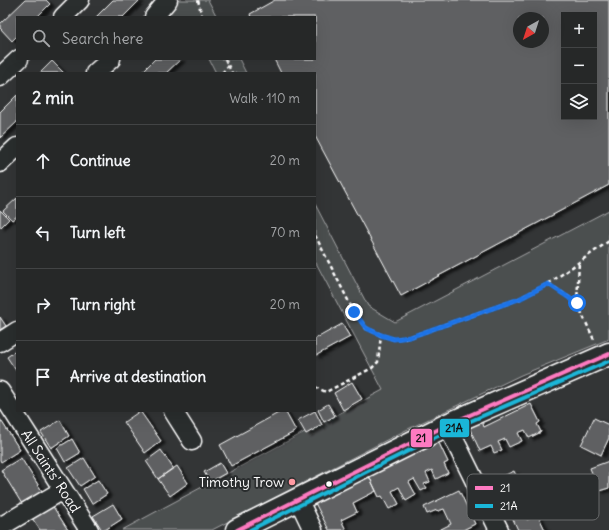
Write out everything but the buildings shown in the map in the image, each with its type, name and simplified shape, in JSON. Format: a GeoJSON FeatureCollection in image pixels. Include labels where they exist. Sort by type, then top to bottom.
{"type":"FeatureCollection","features":[{"type":"Feature","properties":{"kind":"main road"},"geometry":{"type":"LineString","coordinates":[[237,530],[447,425],[606,355]]}},
{"type":"Feature","properties":{"kind":"street"},"geometry":{"type":"LineString","coordinates":[[64,16],[80,0]]}},
{"type":"Feature","properties":{"kind":"street"},"geometry":{"type":"LineString","coordinates":[[155,16],[168,0]]}},
{"type":"Feature","properties":{"kind":"street"},"geometry":{"type":"LineString","coordinates":[[0,78],[18,60]]}},
{"type":"Feature","properties":{"kind":"street"},"geometry":{"type":"LineString","coordinates":[[96,72],[110,60]]}},
{"type":"Feature","properties":{"kind":"street"},"geometry":{"type":"LineString","coordinates":[[0,163],[16,148]]}},
{"type":"Feature","properties":{"kind":"street"},"geometry":{"type":"LineString","coordinates":[[0,342],[16,332]]}},
{"type":"Feature","properties":{"kind":"street","name":"All Saints' Road"},"geometry":{"type":"LineString","coordinates":[[0,391],[89,530]]}},
{"type":"Feature","properties":{"kind":"street"},"geometry":{"type":"LineString","coordinates":[[174,412],[192,441]]}},
{"type":"Feature","properties":{"kind":"street"},"geometry":{"type":"LineString","coordinates":[[447,425],[471,474]]}},
{"type":"Feature","properties":{"kind":"street"},"geometry":{"type":"LineString","coordinates":[[0,527],[63,490]]}},
{"type":"Feature","properties":{"kind":"street"},"geometry":{"type":"LineString","coordinates":[[298,499],[313,530]]}},
{"type":"Feature","properties":{"kind":"street"},"geometry":{"type":"LineString","coordinates":[[494,520],[499,530]]}},
{"type":"Feature","properties":{"kind":"path"},"geometry":{"type":"LineString","coordinates":[[198,0],[202,16]]}},
{"type":"Feature","properties":{"kind":"path"},"geometry":{"type":"LineString","coordinates":[[226,60],[232,72]]}},
{"type":"Feature","properties":{"kind":"path"},"geometry":{"type":"LineString","coordinates":[[223,72],[229,66]]}},
{"type":"Feature","properties":{"kind":"path"},"geometry":{"type":"LineString","coordinates":[[316,237],[354,312],[366,328],[394,339],[410,337],[519,299],[548,284],[609,241]]}},
{"type":"Feature","properties":{"kind":"path"},"geometry":{"type":"LineString","coordinates":[[577,303],[579,262]]}},
{"type":"Feature","properties":{"kind":"path"},"geometry":{"type":"LineString","coordinates":[[548,284],[577,303],[606,355]]}},
{"type":"Feature","properties":{"kind":"path"},"geometry":{"type":"LineString","coordinates":[[316,388],[326,392],[372,368],[378,362],[380,356],[381,335]]}},
{"type":"Feature","properties":{"kind":"shaded area"},"geometry":{"type":"Polygon","coordinates":[[[162,0],[208,0],[216,16],[165,16],[162,0]]]}},
{"type":"Feature","properties":{"kind":"shaded area"},"geometry":{"type":"Polygon","coordinates":[[[210,60],[240,60],[246,72],[216,72],[210,60]]]}},
{"type":"Feature","properties":{"kind":"shaded area"},"geometry":{"type":"Polygon","coordinates":[[[316,206],[368,306],[395,322],[609,210],[609,339],[521,375],[406,430],[212,530],[122,530],[383,390],[316,263],[316,206]]]}},
{"type":"Feature","properties":{"kind":"transit line","name":"21"},"geometry":{"type":"LineString","coordinates":[[237,530],[447,425],[609,354]]}},
{"type":"Feature","properties":{"kind":"transit line","name":"21A"},"geometry":{"type":"LineString","coordinates":[[250,530],[450,430],[609,361]]}},
{"type":"Feature","properties":{"kind":"place","name":"Timothy Trow"},"geometry":{"type":"Point","coordinates":[292,482]}},
{"type":"Feature","properties":{"kind":"route"},"geometry":{"type":"LineString","coordinates":[[354,312],[366,328],[394,339],[410,337],[519,299],[548,284],[577,303]]}}]}
